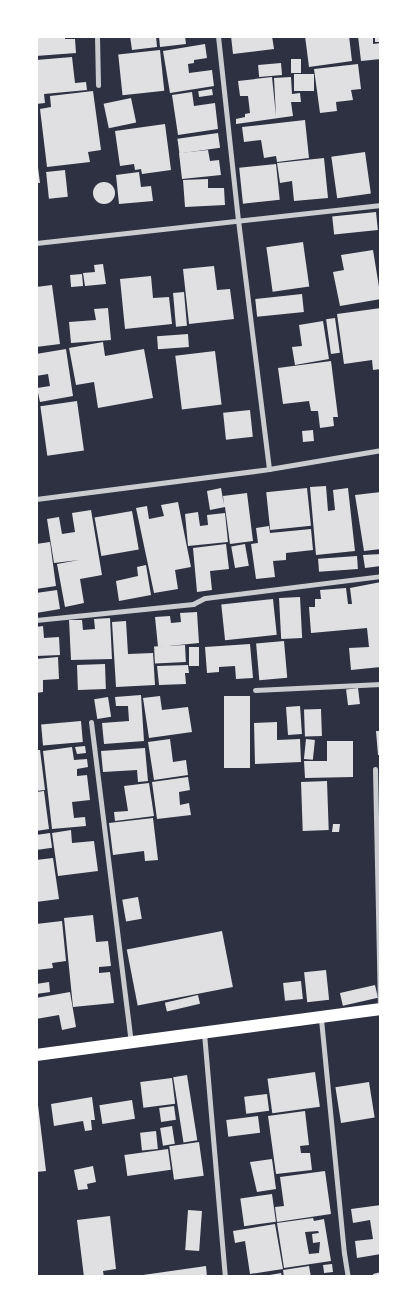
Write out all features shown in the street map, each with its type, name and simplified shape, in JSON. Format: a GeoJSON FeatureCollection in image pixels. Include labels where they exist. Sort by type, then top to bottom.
{"type":"FeatureCollection","features":[{"type":"Feature","properties":{"kind":"main road"},"geometry":{"type":"LineString","coordinates":[[36,1055],[380,1009]]}},
{"type":"Feature","properties":{"kind":"street"},"geometry":{"type":"LineString","coordinates":[[97,36],[98,85]]}},
{"type":"Feature","properties":{"kind":"street"},"geometry":{"type":"LineString","coordinates":[[218,36],[238,220],[269,469]]}},
{"type":"Feature","properties":{"kind":"street"},"geometry":{"type":"LineString","coordinates":[[36,243],[381,206]]}},
{"type":"Feature","properties":{"kind":"street"},"geometry":{"type":"LineString","coordinates":[[36,499],[269,469],[381,450]]}},
{"type":"Feature","properties":{"kind":"street"},"geometry":{"type":"LineString","coordinates":[[36,620],[193,604],[205,598],[381,576]]}},
{"type":"Feature","properties":{"kind":"street"},"geometry":{"type":"LineString","coordinates":[[255,690],[381,684]]}},
{"type":"Feature","properties":{"kind":"street"},"geometry":{"type":"LineString","coordinates":[[91,722],[131,1043]]}},
{"type":"Feature","properties":{"kind":"street"},"geometry":{"type":"LineString","coordinates":[[375,769],[380,1009]]}},
{"type":"Feature","properties":{"kind":"street"},"geometry":{"type":"LineString","coordinates":[[320,1017],[348,1277]]}},
{"type":"Feature","properties":{"kind":"street"},"geometry":{"type":"LineString","coordinates":[[204,1033],[225,1277]]}},
{"type":"Feature","properties":{"kind":"building"},"geometry":{"type":"Polygon","coordinates":[[[36,36],[65,36],[65,39],[75,39],[76,53],[36,56],[36,36]]]}},
{"type":"Feature","properties":{"kind":"building"},"geometry":{"type":"Polygon","coordinates":[[[130,36],[156,36],[157,47],[132,50],[130,36]]]}},
{"type":"Feature","properties":{"kind":"building"},"geometry":{"type":"Polygon","coordinates":[[[159,36],[185,36],[186,44],[160,47],[159,36]]]}},
{"type":"Feature","properties":{"kind":"building"},"geometry":{"type":"Polygon","coordinates":[[[231,36],[272,36],[274,49],[233,54],[231,36]]]}},
{"type":"Feature","properties":{"kind":"building"},"geometry":{"type":"Polygon","coordinates":[[[305,36],[349,36],[352,61],[309,67],[305,36]]]}},
{"type":"Feature","properties":{"kind":"building"},"geometry":{"type":"Polygon","coordinates":[[[358,36],[373,36],[373,44],[381,43],[381,59],[361,61],[358,36]]]}},
{"type":"Feature","properties":{"kind":"building"},"geometry":{"type":"Polygon","coordinates":[[[375,36],[381,36],[381,42],[375,42],[375,36]]]}},
{"type":"Feature","properties":{"kind":"building"},"geometry":{"type":"Polygon","coordinates":[[[205,44],[207,58],[194,60],[194,63],[188,64],[189,73],[212,70],[214,86],[170,93],[163,51],[205,44]]]}},
{"type":"Feature","properties":{"kind":"building"},"geometry":{"type":"Polygon","coordinates":[[[160,50],[164,91],[123,95],[118,54],[160,50]]]}},
{"type":"Feature","properties":{"kind":"building"},"geometry":{"type":"Polygon","coordinates":[[[72,57],[75,83],[86,82],[87,90],[44,94],[45,103],[36,104],[36,60],[72,57]]]}},
{"type":"Feature","properties":{"kind":"building"},"geometry":{"type":"Polygon","coordinates":[[[291,59],[301,59],[301,73],[291,73],[291,59]]]}},
{"type":"Feature","properties":{"kind":"building"},"geometry":{"type":"Polygon","coordinates":[[[281,63],[282,75],[259,77],[258,65],[281,63]]]}},
{"type":"Feature","properties":{"kind":"building"},"geometry":{"type":"Polygon","coordinates":[[[358,64],[361,89],[351,90],[353,100],[336,102],[337,111],[320,113],[314,69],[358,64]]]}},
{"type":"Feature","properties":{"kind":"building"},"geometry":{"type":"Polygon","coordinates":[[[294,74],[314,74],[314,91],[294,91],[294,74]]]}},
{"type":"Feature","properties":{"kind":"building"},"geometry":{"type":"Polygon","coordinates":[[[272,77],[276,116],[274,78],[291,77],[292,94],[300,93],[301,102],[291,102],[293,116],[236,124],[236,119],[245,117],[245,114],[250,113],[248,96],[240,96],[238,81],[272,77]]]}},
{"type":"Feature","properties":{"kind":"building"},"geometry":{"type":"Polygon","coordinates":[[[212,89],[213,95],[199,97],[198,91],[212,89]]]}},
{"type":"Feature","properties":{"kind":"building"},"geometry":{"type":"Polygon","coordinates":[[[93,91],[101,150],[88,152],[90,162],[47,167],[40,109],[51,107],[50,96],[93,91]]]}},
{"type":"Feature","properties":{"kind":"building"},"geometry":{"type":"Polygon","coordinates":[[[192,92],[194,106],[215,103],[218,129],[178,135],[172,95],[192,92]]]}},
{"type":"Feature","properties":{"kind":"building"},"geometry":{"type":"Polygon","coordinates":[[[131,98],[136,122],[109,128],[104,104],[131,98]]]}},
{"type":"Feature","properties":{"kind":"building"},"geometry":{"type":"Polygon","coordinates":[[[305,120],[309,158],[277,162],[276,156],[264,158],[261,140],[244,142],[242,127],[305,120]]]}},
{"type":"Feature","properties":{"kind":"building"},"geometry":{"type":"Polygon","coordinates":[[[165,124],[171,170],[142,174],[141,169],[135,170],[134,164],[120,166],[115,131],[165,124]]]}},
{"type":"Feature","properties":{"kind":"building"},"geometry":{"type":"Polygon","coordinates":[[[218,133],[220,148],[179,154],[177,139],[218,133]]]}},
{"type":"Feature","properties":{"kind":"building"},"geometry":{"type":"Polygon","coordinates":[[[208,150],[210,161],[219,160],[221,175],[182,179],[179,153],[208,150]]]}},
{"type":"Feature","properties":{"kind":"building"},"geometry":{"type":"Polygon","coordinates":[[[36,152],[40,183],[36,183],[36,152]]]}},
{"type":"Feature","properties":{"kind":"building"},"geometry":{"type":"Polygon","coordinates":[[[365,152],[371,194],[337,198],[331,157],[365,152]]]}},
{"type":"Feature","properties":{"kind":"building"},"geometry":{"type":"Polygon","coordinates":[[[324,158],[328,198],[294,201],[292,181],[280,183],[277,163],[324,158]]]}},
{"type":"Feature","properties":{"kind":"building"},"geometry":{"type":"Polygon","coordinates":[[[276,164],[280,200],[243,204],[239,168],[276,164]]]}},
{"type":"Feature","properties":{"kind":"building"},"geometry":{"type":"Polygon","coordinates":[[[65,170],[68,197],[49,199],[46,172],[65,170]]]}},
{"type":"Feature","properties":{"kind":"building"},"geometry":{"type":"Polygon","coordinates":[[[139,172],[141,187],[151,186],[153,201],[119,204],[116,175],[139,172]]]}},
{"type":"Feature","properties":{"kind":"building"},"geometry":{"type":"Polygon","coordinates":[[[208,179],[208,188],[224,188],[225,205],[185,207],[183,180],[208,179]]]}},
{"type":"Feature","properties":{"kind":"building"},"geometry":{"type":"Polygon","coordinates":[[[104,182],[112,185],[115,193],[112,201],[104,204],[96,201],[93,193],[96,185],[104,182]]]}},
{"type":"Feature","properties":{"kind":"building"},"geometry":{"type":"Polygon","coordinates":[[[376,212],[378,230],[334,235],[332,217],[376,212]]]}},
{"type":"Feature","properties":{"kind":"building"},"geometry":{"type":"Polygon","coordinates":[[[303,242],[309,287],[273,292],[266,247],[303,242]]]}},
{"type":"Feature","properties":{"kind":"building"},"geometry":{"type":"Polygon","coordinates":[[[373,250],[381,299],[340,306],[333,272],[344,270],[341,255],[373,250]]]}},
{"type":"Feature","properties":{"kind":"building"},"geometry":{"type":"Polygon","coordinates":[[[103,264],[106,284],[85,286],[83,273],[95,272],[94,265],[103,264]]]}},
{"type":"Feature","properties":{"kind":"building"},"geometry":{"type":"Polygon","coordinates":[[[214,266],[217,290],[230,289],[234,319],[189,324],[183,269],[214,266]]]}},
{"type":"Feature","properties":{"kind":"building"},"geometry":{"type":"Polygon","coordinates":[[[82,274],[83,286],[71,287],[70,275],[82,274]]]}},
{"type":"Feature","properties":{"kind":"building"},"geometry":{"type":"Polygon","coordinates":[[[151,276],[153,298],[169,297],[172,324],[125,329],[120,279],[151,276]]]}},
{"type":"Feature","properties":{"kind":"building"},"geometry":{"type":"Polygon","coordinates":[[[52,285],[60,344],[36,347],[36,287],[52,285]]]}},
{"type":"Feature","properties":{"kind":"building"},"geometry":{"type":"Polygon","coordinates":[[[184,292],[187,326],[176,327],[173,293],[184,292]]]}},
{"type":"Feature","properties":{"kind":"building"},"geometry":{"type":"Polygon","coordinates":[[[302,294],[304,312],[257,317],[255,299],[302,294]]]}},
{"type":"Feature","properties":{"kind":"building"},"geometry":{"type":"Polygon","coordinates":[[[108,308],[111,340],[71,343],[69,322],[96,320],[94,309],[108,308]]]}},
{"type":"Feature","properties":{"kind":"building"},"geometry":{"type":"Polygon","coordinates":[[[381,308],[381,369],[373,370],[372,360],[344,364],[337,314],[381,308]]]}},
{"type":"Feature","properties":{"kind":"building"},"geometry":{"type":"Polygon","coordinates":[[[335,318],[340,353],[331,354],[326,319],[335,318]]]}},
{"type":"Feature","properties":{"kind":"building"},"geometry":{"type":"Polygon","coordinates":[[[323,321],[329,359],[295,365],[292,347],[302,346],[299,325],[323,321]]]}},
{"type":"Feature","properties":{"kind":"building"},"geometry":{"type":"Polygon","coordinates":[[[188,334],[189,347],[158,349],[157,336],[188,334]]]}},
{"type":"Feature","properties":{"kind":"building"},"geometry":{"type":"Polygon","coordinates":[[[103,342],[105,356],[144,349],[153,398],[98,408],[94,382],[76,385],[69,348],[103,342]]]}},
{"type":"Feature","properties":{"kind":"building"},"geometry":{"type":"Polygon","coordinates":[[[66,349],[73,396],[40,402],[37,388],[50,386],[48,374],[36,376],[36,354],[66,349]]]}},
{"type":"Feature","properties":{"kind":"building"},"geometry":{"type":"Polygon","coordinates":[[[215,351],[222,405],[182,409],[175,356],[215,351]]]}},
{"type":"Feature","properties":{"kind":"building"},"geometry":{"type":"Polygon","coordinates":[[[331,361],[338,417],[333,417],[334,426],[320,428],[318,411],[311,411],[309,401],[283,404],[278,368],[331,361]]]}},
{"type":"Feature","properties":{"kind":"building"},"geometry":{"type":"Polygon","coordinates":[[[77,401],[84,451],[47,456],[40,406],[77,401]]]}},
{"type":"Feature","properties":{"kind":"building"},"geometry":{"type":"Polygon","coordinates":[[[250,410],[253,437],[226,440],[223,413],[250,410]]]}},
{"type":"Feature","properties":{"kind":"building"},"geometry":{"type":"Polygon","coordinates":[[[313,430],[314,441],[303,442],[302,431],[313,430]]]}},
{"type":"Feature","properties":{"kind":"building"},"geometry":{"type":"Polygon","coordinates":[[[326,486],[328,511],[335,510],[333,490],[348,488],[355,551],[316,555],[310,487],[326,486]]]}},
{"type":"Feature","properties":{"kind":"building"},"geometry":{"type":"Polygon","coordinates":[[[221,488],[224,505],[223,496],[247,493],[253,541],[230,544],[225,507],[210,510],[207,491],[221,488]]]}},
{"type":"Feature","properties":{"kind":"building"},"geometry":{"type":"Polygon","coordinates":[[[307,488],[311,526],[270,530],[266,492],[307,488]]]}},
{"type":"Feature","properties":{"kind":"building"},"geometry":{"type":"Polygon","coordinates":[[[381,492],[381,549],[364,551],[355,495],[381,492]]]}},
{"type":"Feature","properties":{"kind":"building"},"geometry":{"type":"Polygon","coordinates":[[[178,502],[191,567],[175,570],[178,589],[154,593],[136,508],[147,506],[149,519],[164,516],[161,505],[178,502]]]}},
{"type":"Feature","properties":{"kind":"building"},"geometry":{"type":"Polygon","coordinates":[[[91,510],[102,575],[80,579],[84,603],[65,607],[57,564],[79,560],[54,563],[47,519],[59,517],[62,534],[75,532],[72,513],[91,510]]]}},
{"type":"Feature","properties":{"kind":"building"},"geometry":{"type":"Polygon","coordinates":[[[132,511],[139,549],[101,556],[95,518],[132,511]]]}},
{"type":"Feature","properties":{"kind":"building"},"geometry":{"type":"Polygon","coordinates":[[[198,512],[200,526],[208,525],[207,515],[225,513],[228,542],[188,546],[185,514],[198,512]]]}},
{"type":"Feature","properties":{"kind":"building"},"geometry":{"type":"Polygon","coordinates":[[[269,526],[270,533],[311,529],[313,550],[286,553],[286,560],[273,561],[275,577],[256,579],[251,544],[258,543],[256,528],[269,526]]]}},
{"type":"Feature","properties":{"kind":"building"},"geometry":{"type":"Polygon","coordinates":[[[50,542],[56,586],[36,589],[36,544],[50,542]]]}},
{"type":"Feature","properties":{"kind":"building"},"geometry":{"type":"Polygon","coordinates":[[[226,544],[229,569],[210,571],[212,590],[197,592],[193,548],[226,544]]]}},
{"type":"Feature","properties":{"kind":"building"},"geometry":{"type":"Polygon","coordinates":[[[245,544],[249,566],[235,568],[231,546],[245,544]]]}},
{"type":"Feature","properties":{"kind":"building"},"geometry":{"type":"Polygon","coordinates":[[[381,554],[381,566],[365,568],[363,555],[381,554]]]}},
{"type":"Feature","properties":{"kind":"building"},"geometry":{"type":"Polygon","coordinates":[[[357,556],[358,569],[319,572],[318,559],[357,556]]]}},
{"type":"Feature","properties":{"kind":"building"},"geometry":{"type":"Polygon","coordinates":[[[146,565],[151,595],[119,601],[116,581],[138,576],[137,567],[146,565]]]}},
{"type":"Feature","properties":{"kind":"building"},"geometry":{"type":"Polygon","coordinates":[[[381,582],[381,667],[351,670],[349,648],[369,647],[367,628],[311,633],[309,607],[315,607],[315,599],[321,599],[320,590],[346,588],[348,604],[352,604],[350,588],[381,582]]]}},
{"type":"Feature","properties":{"kind":"building"},"geometry":{"type":"Polygon","coordinates":[[[57,590],[60,609],[36,613],[36,593],[57,590]]]}},
{"type":"Feature","properties":{"kind":"building"},"geometry":{"type":"Polygon","coordinates":[[[300,597],[302,638],[281,639],[279,598],[300,597]]]}},
{"type":"Feature","properties":{"kind":"building"},"geometry":{"type":"Polygon","coordinates":[[[273,599],[277,635],[225,640],[221,604],[273,599]]]}},
{"type":"Feature","properties":{"kind":"building"},"geometry":{"type":"Polygon","coordinates":[[[197,612],[199,643],[158,647],[155,617],[170,616],[171,623],[181,622],[180,613],[197,612]]]}},
{"type":"Feature","properties":{"kind":"building"},"geometry":{"type":"Polygon","coordinates":[[[110,618],[112,659],[71,660],[69,620],[82,620],[83,630],[95,629],[94,619],[110,618]]]}},
{"type":"Feature","properties":{"kind":"building"},"geometry":{"type":"Polygon","coordinates":[[[126,621],[128,654],[153,653],[155,685],[116,687],[112,622],[126,621]]]}},
{"type":"Feature","properties":{"kind":"building"},"geometry":{"type":"Polygon","coordinates":[[[43,626],[44,638],[59,637],[60,655],[36,656],[36,627],[43,626]]]}},
{"type":"Feature","properties":{"kind":"building"},"geometry":{"type":"Polygon","coordinates":[[[284,641],[287,678],[259,680],[256,643],[284,641]]]}},
{"type":"Feature","properties":{"kind":"building"},"geometry":{"type":"Polygon","coordinates":[[[250,644],[253,678],[236,679],[235,666],[219,667],[219,672],[207,673],[205,647],[250,644]]]}},
{"type":"Feature","properties":{"kind":"building"},"geometry":{"type":"Polygon","coordinates":[[[185,645],[186,662],[155,664],[154,647],[185,645]]]}},
{"type":"Feature","properties":{"kind":"building"},"geometry":{"type":"Polygon","coordinates":[[[189,647],[199,647],[199,666],[189,666],[189,647]]]}},
{"type":"Feature","properties":{"kind":"building"},"geometry":{"type":"Polygon","coordinates":[[[58,657],[59,679],[43,680],[43,692],[36,693],[36,659],[58,657]]]}},
{"type":"Feature","properties":{"kind":"building"},"geometry":{"type":"Polygon","coordinates":[[[105,664],[106,689],[78,690],[77,665],[105,664]]]}},
{"type":"Feature","properties":{"kind":"building"},"geometry":{"type":"Polygon","coordinates":[[[188,665],[189,673],[185,673],[186,684],[159,685],[157,666],[188,665]]]}},
{"type":"Feature","properties":{"kind":"building"},"geometry":{"type":"Polygon","coordinates":[[[358,688],[360,704],[348,705],[346,689],[358,688]]]}},
{"type":"Feature","properties":{"kind":"building"},"geometry":{"type":"Polygon","coordinates":[[[141,695],[144,741],[104,744],[102,723],[129,721],[128,706],[116,706],[115,697],[141,695]]]}},
{"type":"Feature","properties":{"kind":"building"},"geometry":{"type":"Polygon","coordinates":[[[160,696],[162,710],[188,707],[192,732],[149,738],[143,698],[160,696]]]}},
{"type":"Feature","properties":{"kind":"building"},"geometry":{"type":"Polygon","coordinates":[[[224,696],[250,696],[250,768],[224,768],[224,696]]]}},
{"type":"Feature","properties":{"kind":"building"},"geometry":{"type":"Polygon","coordinates":[[[108,697],[111,717],[97,719],[94,699],[108,697]]]}},
{"type":"Feature","properties":{"kind":"building"},"geometry":{"type":"Polygon","coordinates":[[[300,706],[302,734],[288,735],[286,707],[300,706]]]}},
{"type":"Feature","properties":{"kind":"building"},"geometry":{"type":"Polygon","coordinates":[[[321,709],[322,736],[305,737],[304,710],[321,709]]]}},
{"type":"Feature","properties":{"kind":"building"},"geometry":{"type":"Polygon","coordinates":[[[81,721],[83,742],[43,745],[41,724],[81,721]]]}},
{"type":"Feature","properties":{"kind":"building"},"geometry":{"type":"Polygon","coordinates":[[[277,722],[277,740],[300,739],[301,762],[255,764],[254,723],[277,722]]]}},
{"type":"Feature","properties":{"kind":"building"},"geometry":{"type":"Polygon","coordinates":[[[376,731],[381,731],[381,755],[378,755],[376,731]]]}},
{"type":"Feature","properties":{"kind":"building"},"geometry":{"type":"Polygon","coordinates":[[[170,739],[173,762],[186,760],[188,775],[154,780],[148,742],[170,739]]]}},
{"type":"Feature","properties":{"kind":"building"},"geometry":{"type":"Polygon","coordinates":[[[306,739],[315,740],[313,760],[304,759],[306,739]]]}},
{"type":"Feature","properties":{"kind":"building"},"geometry":{"type":"Polygon","coordinates":[[[327,741],[353,741],[353,777],[305,778],[304,761],[327,761],[327,741]]]}},
{"type":"Feature","properties":{"kind":"building"},"geometry":{"type":"Polygon","coordinates":[[[85,746],[86,753],[77,754],[75,747],[85,746]]]}},
{"type":"Feature","properties":{"kind":"building"},"geometry":{"type":"Polygon","coordinates":[[[72,747],[74,760],[87,759],[88,767],[77,769],[77,776],[87,775],[90,800],[72,802],[74,818],[85,817],[86,826],[52,829],[43,751],[72,747]]]}},
{"type":"Feature","properties":{"kind":"building"},"geometry":{"type":"Polygon","coordinates":[[[145,748],[148,781],[138,782],[137,770],[103,772],[101,751],[145,748]]]}},
{"type":"Feature","properties":{"kind":"building"},"geometry":{"type":"Polygon","coordinates":[[[36,750],[40,750],[45,790],[36,791],[36,750]]]}},
{"type":"Feature","properties":{"kind":"building"},"geometry":{"type":"Polygon","coordinates":[[[188,777],[190,790],[179,792],[180,805],[189,803],[191,815],[157,819],[152,782],[188,777]]]}},
{"type":"Feature","properties":{"kind":"building"},"geometry":{"type":"Polygon","coordinates":[[[327,781],[329,830],[303,831],[301,782],[327,781]]]}},
{"type":"Feature","properties":{"kind":"building"},"geometry":{"type":"Polygon","coordinates":[[[149,783],[154,816],[115,821],[114,812],[128,811],[124,786],[149,783]]]}},
{"type":"Feature","properties":{"kind":"building"},"geometry":{"type":"Polygon","coordinates":[[[44,791],[49,829],[36,831],[36,792],[44,791]]]}},
{"type":"Feature","properties":{"kind":"building"},"geometry":{"type":"Polygon","coordinates":[[[153,818],[158,860],[145,861],[144,851],[113,855],[109,823],[153,818]]]}},
{"type":"Feature","properties":{"kind":"building"},"geometry":{"type":"Polygon","coordinates":[[[333,824],[340,824],[339,832],[332,832],[333,824]]]}},
{"type":"Feature","properties":{"kind":"building"},"geometry":{"type":"Polygon","coordinates":[[[71,830],[72,843],[94,841],[98,871],[58,876],[52,833],[71,830]]]}},
{"type":"Feature","properties":{"kind":"building"},"geometry":{"type":"Polygon","coordinates":[[[50,833],[52,848],[38,850],[36,835],[50,833]]]}},
{"type":"Feature","properties":{"kind":"building"},"geometry":{"type":"Polygon","coordinates":[[[53,858],[59,899],[36,902],[36,860],[53,858]]]}},
{"type":"Feature","properties":{"kind":"building"},"geometry":{"type":"Polygon","coordinates":[[[138,897],[142,919],[126,921],[122,900],[138,897]]]}},
{"type":"Feature","properties":{"kind":"building"},"geometry":{"type":"Polygon","coordinates":[[[93,915],[96,942],[108,941],[111,966],[99,967],[99,973],[110,972],[114,1003],[73,1007],[64,918],[93,915]]]}},
{"type":"Feature","properties":{"kind":"building"},"geometry":{"type":"Polygon","coordinates":[[[62,921],[66,961],[52,963],[53,968],[36,970],[36,924],[62,921]]]}},
{"type":"Feature","properties":{"kind":"building"},"geometry":{"type":"Polygon","coordinates":[[[222,931],[233,987],[138,1005],[127,950],[222,931]]]}},
{"type":"Feature","properties":{"kind":"building"},"geometry":{"type":"Polygon","coordinates":[[[326,970],[329,1000],[307,1002],[304,972],[326,970]]]}},
{"type":"Feature","properties":{"kind":"building"},"geometry":{"type":"Polygon","coordinates":[[[301,981],[303,999],[285,1001],[283,983],[301,981]]]}},
{"type":"Feature","properties":{"kind":"building"},"geometry":{"type":"Polygon","coordinates":[[[49,982],[50,992],[36,994],[36,984],[49,982]]]}},
{"type":"Feature","properties":{"kind":"building"},"geometry":{"type":"Polygon","coordinates":[[[375,985],[378,998],[343,1006],[340,993],[375,985]]]}},
{"type":"Feature","properties":{"kind":"building"},"geometry":{"type":"Polygon","coordinates":[[[70,992],[76,1027],[62,1030],[59,1015],[36,1019],[36,998],[70,992]]]}},
{"type":"Feature","properties":{"kind":"building"},"geometry":{"type":"Polygon","coordinates":[[[198,995],[200,1004],[167,1011],[165,1003],[198,995]]]}},
{"type":"Feature","properties":{"kind":"building"},"geometry":{"type":"Polygon","coordinates":[[[315,1072],[320,1107],[272,1113],[267,1079],[315,1072]]]}},
{"type":"Feature","properties":{"kind":"building"},"geometry":{"type":"Polygon","coordinates":[[[187,1075],[197,1140],[183,1142],[173,1077],[187,1075]]]}},
{"type":"Feature","properties":{"kind":"building"},"geometry":{"type":"Polygon","coordinates":[[[172,1078],[175,1104],[143,1108],[140,1082],[172,1078]]]}},
{"type":"Feature","properties":{"kind":"building"},"geometry":{"type":"Polygon","coordinates":[[[369,1082],[375,1118],[341,1123],[335,1087],[369,1082]]]}},
{"type":"Feature","properties":{"kind":"building"},"geometry":{"type":"Polygon","coordinates":[[[267,1094],[269,1111],[246,1114],[244,1097],[267,1094]]]}},
{"type":"Feature","properties":{"kind":"building"},"geometry":{"type":"Polygon","coordinates":[[[92,1097],[95,1120],[91,1120],[92,1130],[85,1131],[83,1121],[54,1126],[51,1104],[92,1097]]]}},
{"type":"Feature","properties":{"kind":"building"},"geometry":{"type":"Polygon","coordinates":[[[132,1100],[135,1119],[102,1124],[99,1105],[132,1100]]]}},
{"type":"Feature","properties":{"kind":"building"},"geometry":{"type":"Polygon","coordinates":[[[36,1105],[38,1105],[46,1171],[36,1172],[36,1105]]]}},
{"type":"Feature","properties":{"kind":"building"},"geometry":{"type":"Polygon","coordinates":[[[174,1106],[176,1120],[161,1122],[159,1108],[174,1106]]]}},
{"type":"Feature","properties":{"kind":"building"},"geometry":{"type":"Polygon","coordinates":[[[305,1111],[309,1145],[300,1146],[301,1153],[310,1153],[312,1170],[276,1174],[268,1116],[305,1111]]]}},
{"type":"Feature","properties":{"kind":"building"},"geometry":{"type":"Polygon","coordinates":[[[258,1116],[260,1133],[228,1137],[226,1120],[258,1116]]]}},
{"type":"Feature","properties":{"kind":"building"},"geometry":{"type":"Polygon","coordinates":[[[172,1126],[175,1144],[163,1146],[160,1128],[172,1126]]]}},
{"type":"Feature","properties":{"kind":"building"},"geometry":{"type":"Polygon","coordinates":[[[156,1131],[158,1149],[142,1151],[140,1133],[156,1131]]]}},
{"type":"Feature","properties":{"kind":"building"},"geometry":{"type":"Polygon","coordinates":[[[199,1142],[204,1176],[174,1180],[169,1146],[199,1142]]]}},
{"type":"Feature","properties":{"kind":"building"},"geometry":{"type":"Polygon","coordinates":[[[168,1149],[171,1170],[127,1176],[124,1155],[168,1149]]]}},
{"type":"Feature","properties":{"kind":"building"},"geometry":{"type":"Polygon","coordinates":[[[272,1159],[276,1189],[257,1192],[250,1162],[272,1159]]]}},
{"type":"Feature","properties":{"kind":"building"},"geometry":{"type":"Polygon","coordinates":[[[93,1166],[96,1182],[87,1184],[88,1189],[78,1190],[74,1170],[93,1166]]]}},
{"type":"Feature","properties":{"kind":"building"},"geometry":{"type":"Polygon","coordinates":[[[325,1171],[331,1214],[277,1222],[275,1207],[284,1206],[280,1177],[325,1171]]]}},
{"type":"Feature","properties":{"kind":"building"},"geometry":{"type":"Polygon","coordinates":[[[272,1194],[276,1222],[244,1226],[240,1198],[272,1194]]]}},
{"type":"Feature","properties":{"kind":"building"},"geometry":{"type":"Polygon","coordinates":[[[381,1205],[381,1254],[357,1258],[355,1241],[373,1239],[370,1220],[353,1223],[351,1209],[381,1205]]]}},
{"type":"Feature","properties":{"kind":"building"},"geometry":{"type":"Polygon","coordinates":[[[188,1210],[202,1211],[199,1251],[185,1250],[188,1210]]]}},
{"type":"Feature","properties":{"kind":"building"},"geometry":{"type":"Polygon","coordinates":[[[110,1216],[116,1269],[103,1271],[104,1277],[84,1277],[77,1220],[110,1216]]]}},
{"type":"Feature","properties":{"kind":"building"},"geometry":{"type":"Polygon","coordinates":[[[313,1218],[314,1221],[324,1219],[331,1261],[284,1268],[277,1223],[313,1218]],[[318,1231],[305,1232],[309,1254],[319,1253],[320,1242],[313,1243],[312,1234],[319,1233],[318,1231]]]}},
{"type":"Feature","properties":{"kind":"building"},"geometry":{"type":"Polygon","coordinates":[[[275,1224],[283,1269],[250,1274],[245,1241],[235,1243],[233,1231],[275,1224]]]}},
{"type":"Feature","properties":{"kind":"building"},"geometry":{"type":"Polygon","coordinates":[[[332,1264],[333,1272],[324,1273],[323,1265],[332,1264]]]}},
{"type":"Feature","properties":{"kind":"building"},"geometry":{"type":"Polygon","coordinates":[[[206,1266],[207,1277],[136,1277],[136,1276],[206,1266]]]}},
{"type":"Feature","properties":{"kind":"building"},"geometry":{"type":"Polygon","coordinates":[[[309,1266],[311,1277],[284,1277],[283,1270],[309,1266]]]}},
{"type":"Feature","properties":{"kind":"building"},"geometry":{"type":"Polygon","coordinates":[[[381,1272],[381,1277],[374,1277],[373,1274],[381,1272]]]}},
{"type":"Feature","properties":{"kind":"building"},"geometry":{"type":"Polygon","coordinates":[[[281,1273],[282,1277],[264,1277],[264,1276],[281,1273]]]}}]}
